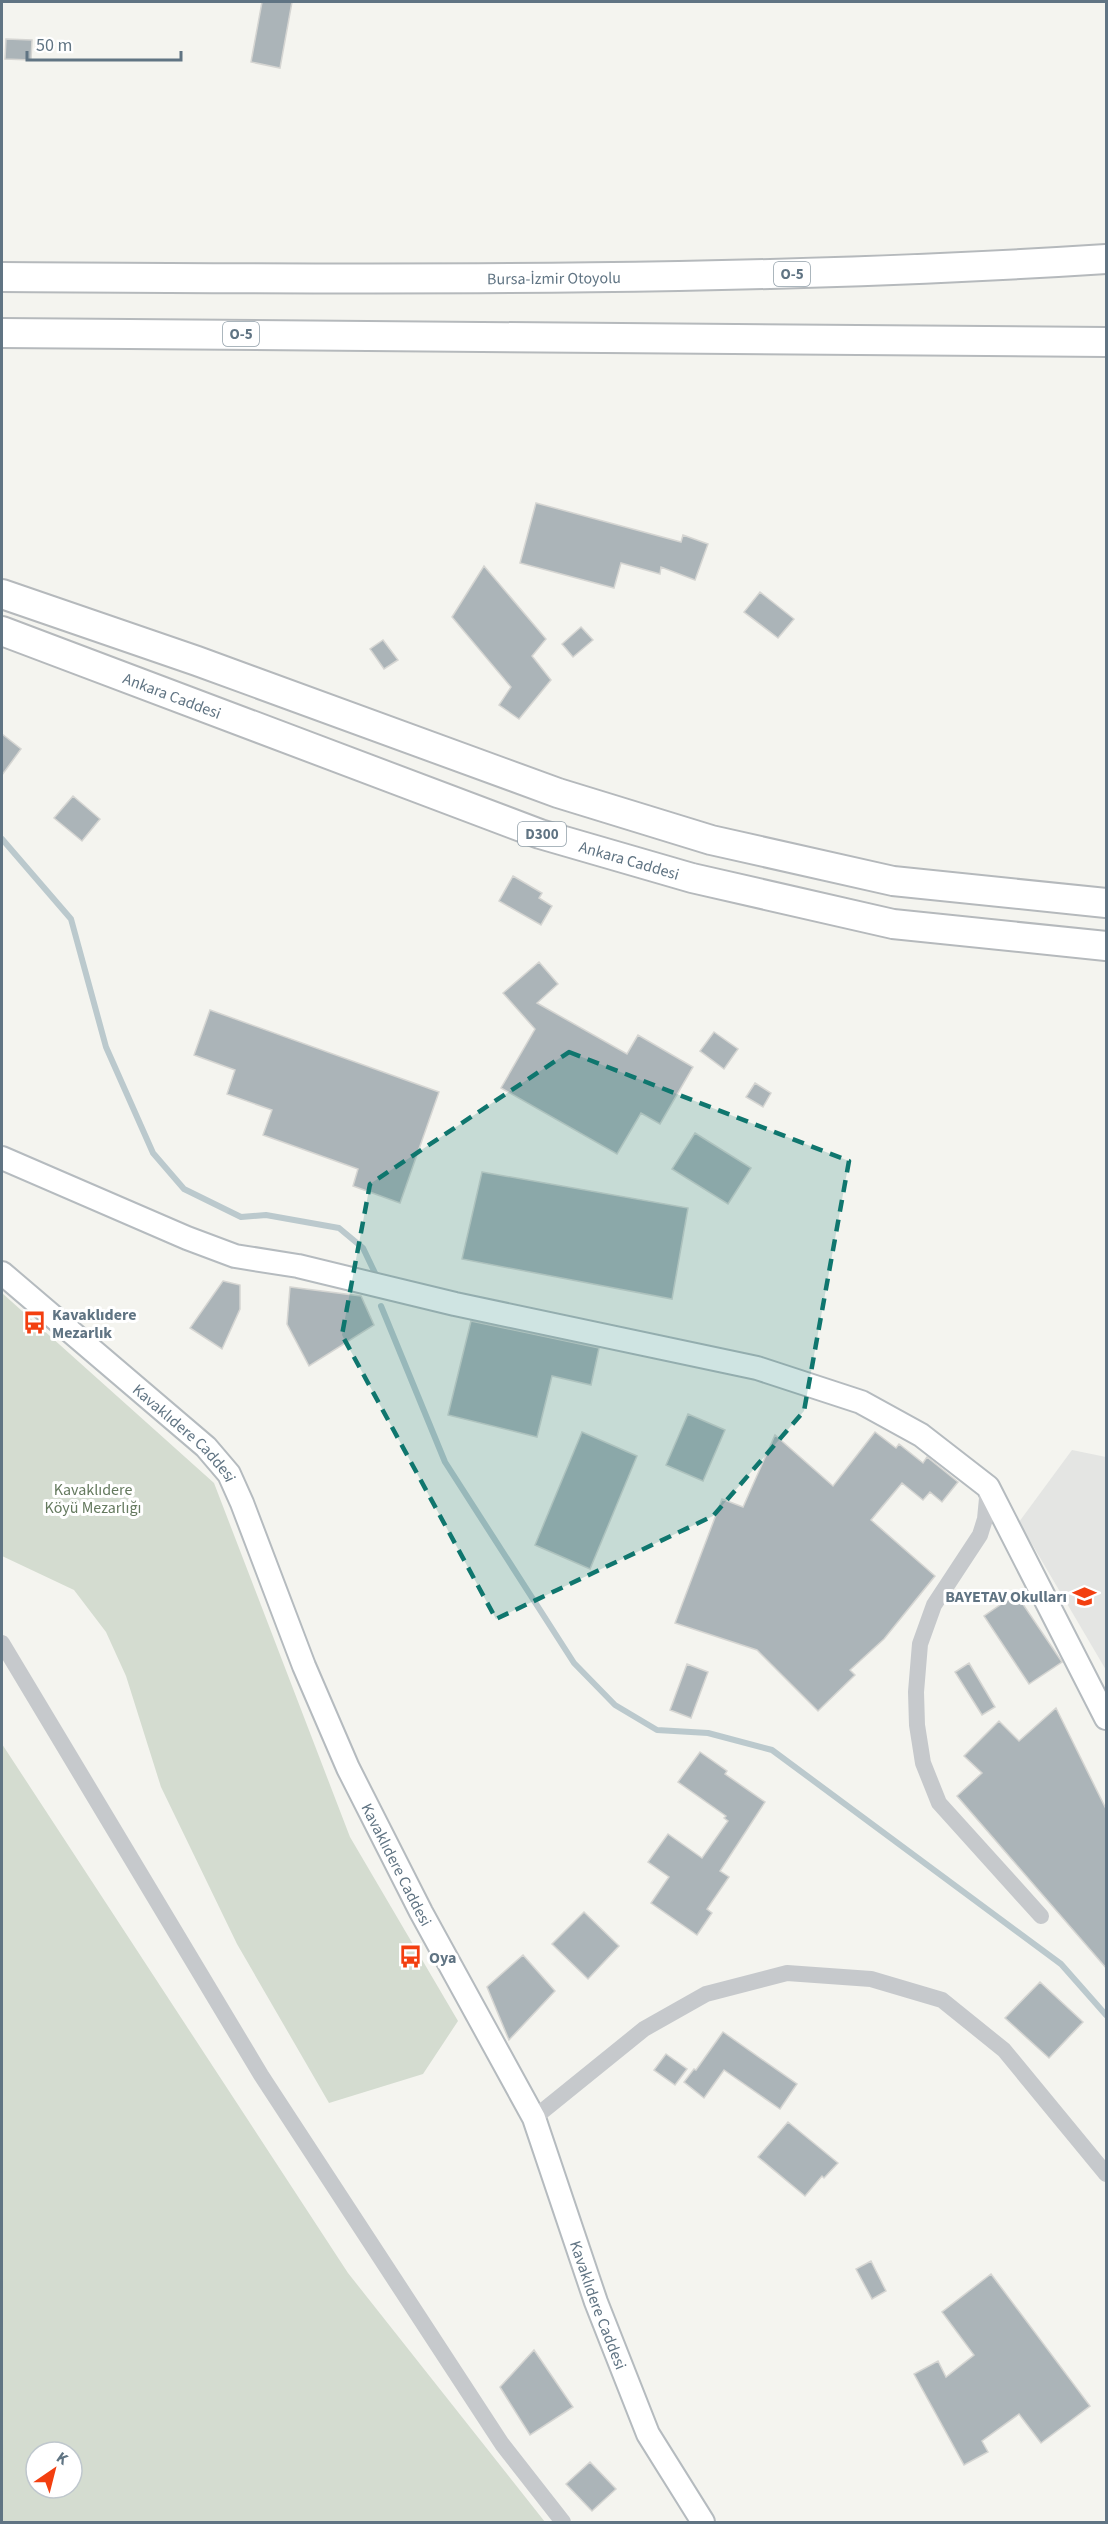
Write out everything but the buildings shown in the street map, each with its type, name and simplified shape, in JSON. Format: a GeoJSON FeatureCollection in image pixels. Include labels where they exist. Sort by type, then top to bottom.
{"type":"FeatureCollection","features":[{"type":"Feature","properties":{"kind":"highway","name":"Bursa-İzmir Otoyolu"},"geometry":{"type":"LineString","coordinates":[[2,277],[500,279],[758,275],[1107,259]]}},
{"type":"Feature","properties":{"kind":"highway","name":"O-5"},"geometry":{"type":"LineString","coordinates":[[2,333],[1107,342]]}},
{"type":"Feature","properties":{"kind":"highway"},"geometry":{"type":"LineString","coordinates":[[2,594],[197,661],[558,793],[711,840],[893,881],[1107,903]]}},
{"type":"Feature","properties":{"kind":"highway","name":"Ankara Caddesi"},"geometry":{"type":"LineString","coordinates":[[2,631],[540,834],[692,878],[893,924],[1107,946]]}},
{"type":"Feature","properties":{"kind":"street"},"geometry":{"type":"LineString","coordinates":[[2,1158],[187,1238],[235,1256],[298,1266],[455,1304],[757,1368],[861,1402],[921,1435],[988,1487],[1107,1718]]}},
{"type":"Feature","properties":{"kind":"street","name":"Kavaklıdere Caddesi"},"geometry":{"type":"LineString","coordinates":[[2,1273],[206,1447],[229,1474],[304,1666],[348,1768],[421,1912],[534,2118],[596,2302],[648,2434],[703,2523]]}},
{"type":"Feature","properties":{"kind":"street"},"geometry":{"type":"LineString","coordinates":[[988,1487],[985,1519],[980,1534],[934,1605],[920,1644],[916,1692],[917,1725],[923,1763],[939,1803],[1041,1916]]}},
{"type":"Feature","properties":{"kind":"street"},"geometry":{"type":"LineString","coordinates":[[2,1644],[261,2075],[502,2444],[563,2523]]}},
{"type":"Feature","properties":{"kind":"street"},"geometry":{"type":"LineString","coordinates":[[534,2118],[644,2029],[706,1994],[787,1972],[871,1979],[942,2000],[1004,2050],[1107,2174]]}},
{"type":"Feature","properties":{"kind":"highlighted area"},"geometry":{"type":"Polygon","coordinates":[[[569,1052],[849,1161],[804,1411],[713,1516],[496,1619],[342,1335],[370,1184],[569,1052]]]}},
{"type":"Feature","properties":{"kind":"shaded area","name":"BAYETAV Okulları"},"geometry":{"type":"Polygon","coordinates":[[[1072,1450],[1106,1457],[1106,1670],[1019,1522],[1072,1450]]]}},
{"type":"Feature","properties":{"kind":"green space","name":"Kavaklıdere Köyü Mezarlığı"},"geometry":{"type":"Polygon","coordinates":[[[2,1293],[214,1483],[350,1837],[458,2021],[423,2074],[329,2103],[237,1944],[161,1787],[126,1676],[106,1632],[74,1590],[2,1556],[2,1293]]]}},
{"type":"Feature","properties":{"kind":"green space"},"geometry":{"type":"Polygon","coordinates":[[[2,1744],[348,2273],[545,2522],[2,2522],[2,1744]]]}},
{"type":"Feature","properties":{"kind":"waterway"},"geometry":{"type":"LineString","coordinates":[[2,839],[71,919],[106,1047],[153,1153],[184,1189],[241,1217],[266,1215],[339,1228],[363,1248],[375,1273]]}},
{"type":"Feature","properties":{"kind":"waterway"},"geometry":{"type":"LineString","coordinates":[[381,1306],[445,1462],[574,1663],[615,1705],[657,1730],[708,1733],[772,1750],[1061,1964],[1106,2015]]}},
{"type":"Feature","properties":{"kind":"place","name":"Kavaklıdere Mezarlık"},"geometry":{"type":"Point","coordinates":[34,1323]}},
{"type":"Feature","properties":{"kind":"place","name":"BAYETAV Okulları"},"geometry":{"type":"Point","coordinates":[1085,1596]}},
{"type":"Feature","properties":{"kind":"place","name":"Oya"},"geometry":{"type":"Point","coordinates":[411,1957]}}]}
